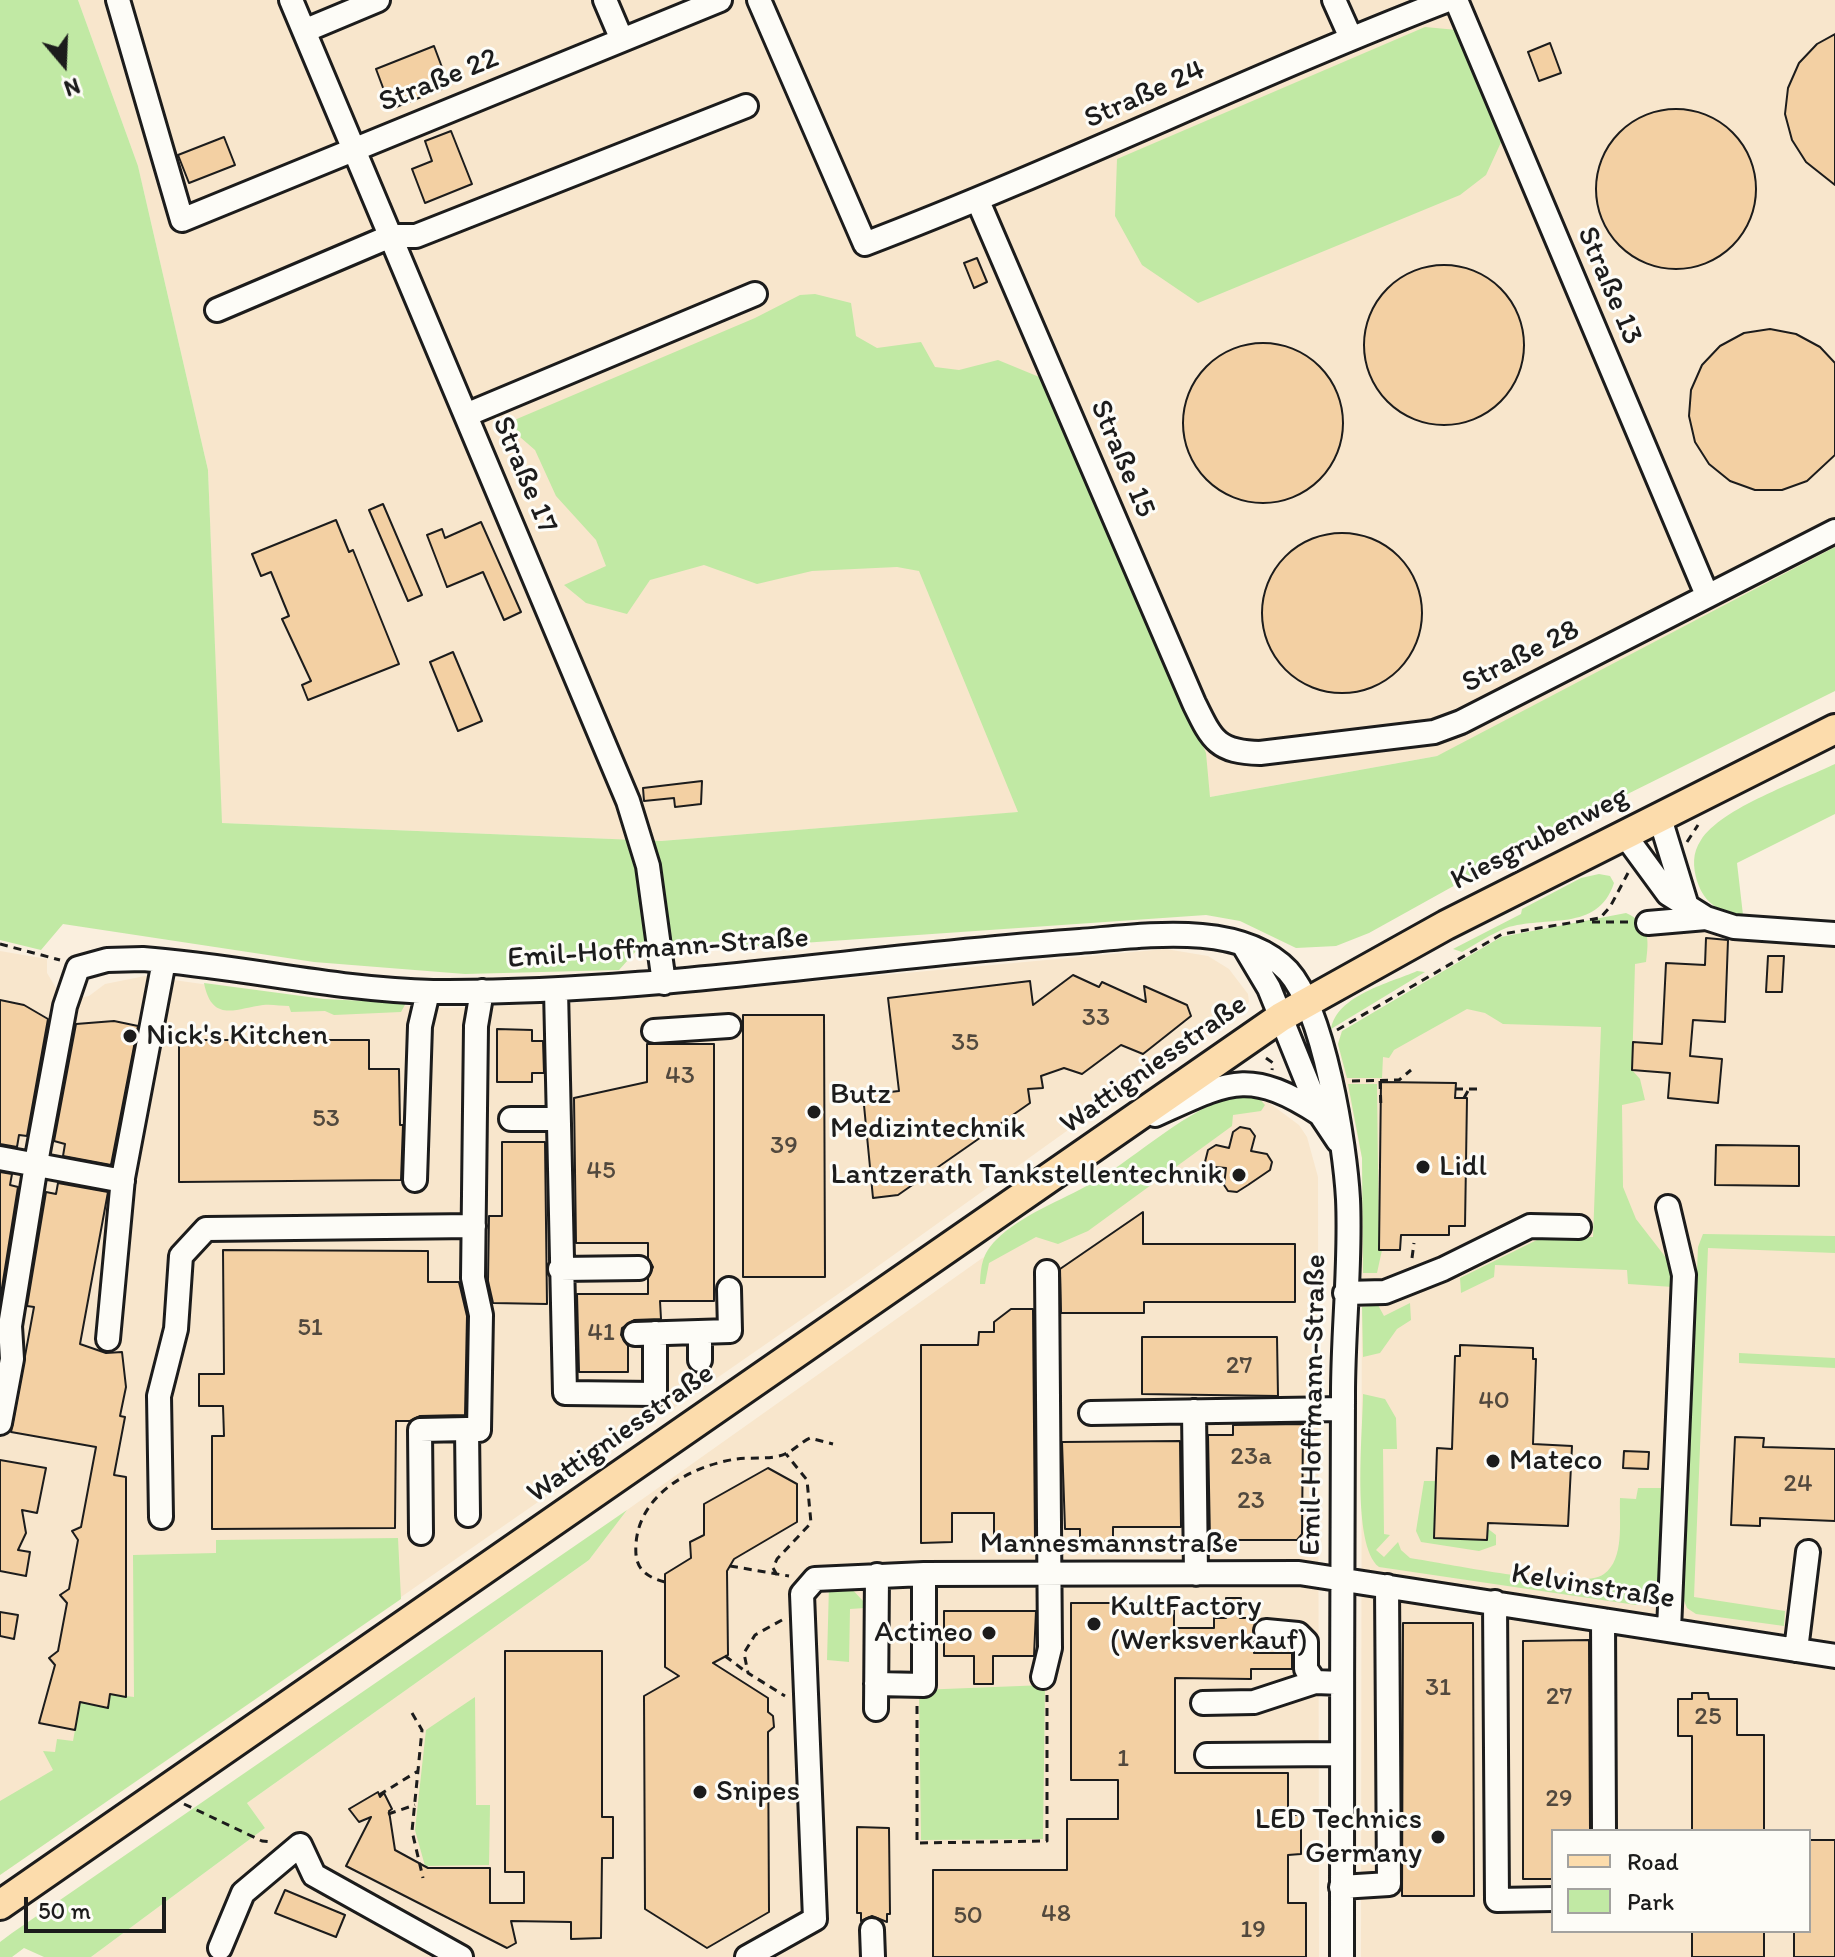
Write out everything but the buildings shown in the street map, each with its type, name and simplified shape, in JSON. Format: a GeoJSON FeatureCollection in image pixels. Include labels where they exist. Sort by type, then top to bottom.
{"type":"FeatureCollection","features":[{"type":"Feature","properties":{"kind":"main road","name":"Kiesgrubenweg"},"geometry":{"type":"LineString","coordinates":[[1281,1017],[1659,815],[1835,729]]}},
{"type":"Feature","properties":{"kind":"main road","name":"Wattigniesstraße"},"geometry":{"type":"LineString","coordinates":[[0,1905],[1281,1017]]}},
{"type":"Feature","properties":{"kind":"street","name":"Straße 22"},"geometry":{"type":"LineString","coordinates":[[118,0],[182,220],[720,0]]}},
{"type":"Feature","properties":{"kind":"street","name":"Straße 17"},"geometry":{"type":"LineString","coordinates":[[291,0],[637,824],[652,890],[664,983]]}},
{"type":"Feature","properties":{"kind":"street"},"geometry":{"type":"LineString","coordinates":[[304,31],[378,0]]}},
{"type":"Feature","properties":{"kind":"street"},"geometry":{"type":"LineString","coordinates":[[605,0],[622,40]]}},
{"type":"Feature","properties":{"kind":"street","name":"Straße 24"},"geometry":{"type":"LineString","coordinates":[[759,0],[865,244],[978,201],[1351,38],[1448,0]]}},
{"type":"Feature","properties":{"kind":"street"},"geometry":{"type":"LineString","coordinates":[[1334,0],[1351,38]]}},
{"type":"Feature","properties":{"kind":"street","name":"Straße 13"},"geometry":{"type":"LineString","coordinates":[[1456,0],[1707,595]]}},
{"type":"Feature","properties":{"kind":"street"},"geometry":{"type":"LineString","coordinates":[[217,310],[391,236],[416,236],[746,106]]}},
{"type":"Feature","properties":{"kind":"street","name":"Straße 15"},"geometry":{"type":"LineString","coordinates":[[978,201],[1213,741]]}},
{"type":"Feature","properties":{"kind":"street"},"geometry":{"type":"LineString","coordinates":[[466,415],[755,294]]}},
{"type":"Feature","properties":{"kind":"street","name":"Straße 28"},"geometry":{"type":"LineString","coordinates":[[1213,741],[1235,752],[1260,753],[1434,732],[1835,531]]}},
{"type":"Feature","properties":{"kind":"street"},"geometry":{"type":"LineString","coordinates":[[1659,815],[1686,903]]}},
{"type":"Feature","properties":{"kind":"street"},"geometry":{"type":"LineString","coordinates":[[1624,834],[1668,894],[1706,918],[1734,927],[1835,934]]}},
{"type":"Feature","properties":{"kind":"street"},"geometry":{"type":"LineString","coordinates":[[1648,923],[1706,918]]}},
{"type":"Feature","properties":{"kind":"street","name":"Emil-Hoffmann-Straße"},"geometry":{"type":"LineString","coordinates":[[78,968],[107,960],[164,961],[428,992],[556,990],[664,983],[1178,934],[1220,938],[1243,945],[1289,972],[1307,1003],[1337,1105],[1348,1198],[1343,1409],[1342,1957]]}},
{"type":"Feature","properties":{"kind":"street","name":"Emil-Hoffmann-Straße"},"geometry":{"type":"LineString","coordinates":[[1243,945],[1269,988],[1320,1114],[1339,1142]]}},
{"type":"Feature","properties":{"kind":"street"},"geometry":{"type":"LineString","coordinates":[[108,1339],[123,1181],[164,961]]}},
{"type":"Feature","properties":{"kind":"street"},"geometry":{"type":"LineString","coordinates":[[0,1423],[12,1359],[10,1326],[35,1164],[65,1006],[78,968]]}},
{"type":"Feature","properties":{"kind":"street"},"geometry":{"type":"LineString","coordinates":[[556,990],[565,1393],[655,1394],[645,1334],[730,1331],[729,1289]]}},
{"type":"Feature","properties":{"kind":"street"},"geometry":{"type":"LineString","coordinates":[[421,1533],[420,1430],[479,1430],[481,1315],[473,1278],[476,1026],[482,991]]}},
{"type":"Feature","properties":{"kind":"street"},"geometry":{"type":"LineString","coordinates":[[415,1180],[420,1026],[428,992]]}},
{"type":"Feature","properties":{"kind":"street"},"geometry":{"type":"LineString","coordinates":[[654,1031],[729,1026]]}},
{"type":"Feature","properties":{"kind":"street"},"geometry":{"type":"LineString","coordinates":[[1118,1131],[1230,1085],[1257,1083],[1268,1086],[1287,1093],[1320,1114]]}},
{"type":"Feature","properties":{"kind":"street"},"geometry":{"type":"LineString","coordinates":[[511,1119],[558,1119]]}},
{"type":"Feature","properties":{"kind":"street"},"geometry":{"type":"LineString","coordinates":[[0,1158],[123,1181]]}},
{"type":"Feature","properties":{"kind":"street"},"geometry":{"type":"LineString","coordinates":[[1668,1207],[1684,1275],[1669,1630]]}},
{"type":"Feature","properties":{"kind":"street"},"geometry":{"type":"LineString","coordinates":[[161,1517],[159,1396],[176,1329],[181,1256],[206,1229],[474,1226]]}},
{"type":"Feature","properties":{"kind":"street"},"geometry":{"type":"LineString","coordinates":[[1345,1293],[1385,1292],[1443,1269],[1530,1226],[1579,1227]]}},
{"type":"Feature","properties":{"kind":"street"},"geometry":{"type":"LineString","coordinates":[[560,1269],[639,1268]]}},
{"type":"Feature","properties":{"kind":"street"},"geometry":{"type":"LineString","coordinates":[[1043,1677],[1050,1648],[1047,1272]]}},
{"type":"Feature","properties":{"kind":"street"},"geometry":{"type":"LineString","coordinates":[[700,1332],[700,1360]]}},
{"type":"Feature","properties":{"kind":"street"},"geometry":{"type":"LineString","coordinates":[[1091,1413],[1343,1409]]}},
{"type":"Feature","properties":{"kind":"street"},"geometry":{"type":"LineString","coordinates":[[1194,1411],[1196,1574]]}},
{"type":"Feature","properties":{"kind":"street"},"geometry":{"type":"LineString","coordinates":[[467,1429],[468,1515]]}},
{"type":"Feature","properties":{"kind":"street"},"geometry":{"type":"LineString","coordinates":[[1796,1650],[1808,1552]]}},
{"type":"Feature","properties":{"kind":"street","name":"Mannesmannstraße"},"geometry":{"type":"LineString","coordinates":[[815,1579],[924,1574],[1299,1573],[1342,1578]]}},
{"type":"Feature","properties":{"kind":"street"},"geometry":{"type":"LineString","coordinates":[[876,1684],[924,1685],[924,1574]]}},
{"type":"Feature","properties":{"kind":"street"},"geometry":{"type":"LineString","coordinates":[[876,1709],[877,1575]]}},
{"type":"Feature","properties":{"kind":"street","name":"Kelvinstraße"},"geometry":{"type":"LineString","coordinates":[[1342,1578],[1835,1656]]}},
{"type":"Feature","properties":{"kind":"street"},"geometry":{"type":"LineString","coordinates":[[747,1957],[815,1919],[802,1594],[815,1579]]}},
{"type":"Feature","properties":{"kind":"street"},"geometry":{"type":"LineString","coordinates":[[1341,1887],[1389,1884],[1387,1586]]}},
{"type":"Feature","properties":{"kind":"street"},"geometry":{"type":"LineString","coordinates":[[1495,1602],[1497,1900],[1551,1899]]}},
{"type":"Feature","properties":{"kind":"street"},"geometry":{"type":"LineString","coordinates":[[1603,1620],[1604,1829]]}},
{"type":"Feature","properties":{"kind":"street"},"geometry":{"type":"LineString","coordinates":[[1266,1631],[1298,1634],[1306,1642],[1306,1669],[1315,1682]]}},
{"type":"Feature","properties":{"kind":"street"},"geometry":{"type":"LineString","coordinates":[[1203,1703],[1254,1702],[1315,1682],[1342,1683]]}},
{"type":"Feature","properties":{"kind":"street"},"geometry":{"type":"LineString","coordinates":[[1207,1755],[1341,1754]]}},
{"type":"Feature","properties":{"kind":"street"},"geometry":{"type":"LineString","coordinates":[[220,1948],[243,1893],[300,1845],[314,1875],[461,1957]]}},
{"type":"Feature","properties":{"kind":"street"},"geometry":{"type":"LineString","coordinates":[[872,1930],[873,1957]]}},
{"type":"Feature","properties":{"kind":"path"},"geometry":{"type":"LineString","coordinates":[[1670,852],[1688,841],[1699,827],[1694,798]]}},
{"type":"Feature","properties":{"kind":"path"},"geometry":{"type":"LineString","coordinates":[[1589,922],[1606,913],[1627,874],[1645,864]]}},
{"type":"Feature","properties":{"kind":"path"},"geometry":{"type":"LineString","coordinates":[[1321,1045],[1334,1041],[1335,1032],[1345,1022],[1502,934],[1589,922],[1648,923]]}},
{"type":"Feature","properties":{"kind":"path"},"geometry":{"type":"LineString","coordinates":[[0,944],[48,955],[78,968]]}},
{"type":"Feature","properties":{"kind":"path"},"geometry":{"type":"LineString","coordinates":[[1253,1037],[1264,1056],[1273,1063],[1268,1086]]}},
{"type":"Feature","properties":{"kind":"path"},"geometry":{"type":"LineString","coordinates":[[1344,1082],[1399,1080],[1411,1070]]}},
{"type":"Feature","properties":{"kind":"path"},"geometry":{"type":"LineString","coordinates":[[1380,1081],[1381,1109]]}},
{"type":"Feature","properties":{"kind":"path"},"geometry":{"type":"LineString","coordinates":[[1455,1089],[1478,1089]]}},
{"type":"Feature","properties":{"kind":"path"},"geometry":{"type":"LineString","coordinates":[[1464,1098],[1469,1089]]}},
{"type":"Feature","properties":{"kind":"path"},"geometry":{"type":"LineString","coordinates":[[1407,1263],[1413,1258],[1414,1243]]}},
{"type":"Feature","properties":{"kind":"path"},"geometry":{"type":"LineString","coordinates":[[665,1582],[642,1572],[637,1560],[638,1523],[648,1505],[668,1488],[714,1463],[786,1454],[810,1438],[833,1444]]}},
{"type":"Feature","properties":{"kind":"path"},"geometry":{"type":"LineString","coordinates":[[777,1575],[773,1568],[777,1559],[811,1523],[807,1480],[786,1454]]}},
{"type":"Feature","properties":{"kind":"path"},"geometry":{"type":"LineString","coordinates":[[730,1566],[815,1579]]}},
{"type":"Feature","properties":{"kind":"path"},"geometry":{"type":"LineString","coordinates":[[748,1673],[744,1653],[748,1642],[755,1635],[803,1609]]}},
{"type":"Feature","properties":{"kind":"path"},"geometry":{"type":"LineString","coordinates":[[725,1656],[807,1711]]}},
{"type":"Feature","properties":{"kind":"path"},"geometry":{"type":"LineString","coordinates":[[917,1684],[917,1843],[1047,1841],[1047,1684],[1043,1677]]}},
{"type":"Feature","properties":{"kind":"path"},"geometry":{"type":"LineString","coordinates":[[412,1713],[422,1730],[412,1831],[423,1878]]}},
{"type":"Feature","properties":{"kind":"path"},"geometry":{"type":"LineString","coordinates":[[379,1795],[418,1771]]}},
{"type":"Feature","properties":{"kind":"path"},"geometry":{"type":"LineString","coordinates":[[166,1790],[193,1811],[262,1841],[300,1845]]}},
{"type":"Feature","properties":{"kind":"path"},"geometry":{"type":"LineString","coordinates":[[388,1814],[415,1805]]}},
{"type":"Feature","properties":{"kind":"shaded area"},"geometry":{"type":"Polygon","coordinates":[[[78,0],[1835,0],[1835,580],[1437,756],[1210,797],[661,841],[221,823],[208,470],[138,166],[78,0]]]}},
{"type":"Feature","properties":{"kind":"shaded area"},"geometry":{"type":"Polygon","coordinates":[[[1693,928],[1736,937],[1835,942],[1835,1957],[1361,1957],[1362,1158],[1338,1044],[1342,1031],[1569,937],[1693,928]]]}},
{"type":"Feature","properties":{"kind":"shaded area"},"geometry":{"type":"Polygon","coordinates":[[[1166,949],[1208,956],[1229,969],[1248,994],[1249,1002],[1240,1015],[1117,1095],[867,1274],[0,1875],[0,951],[47,959],[47,973],[58,991],[78,998],[89,996],[105,984],[145,976],[331,1002],[447,1008],[590,1002],[1166,949]]]}},
{"type":"Feature","properties":{"kind":"shaded area"},"geometry":{"type":"Polygon","coordinates":[[[1249,1099],[1268,1102],[1299,1125],[1307,1137],[1318,1177],[1319,1957],[91,1957],[265,1828],[247,1803],[589,1560],[627,1510],[981,1259],[1249,1099]]]}},
{"type":"Feature","properties":{"kind":"green space"},"geometry":{"type":"Polygon","coordinates":[[[0,0],[78,0],[138,166],[208,470],[222,823],[661,841],[1018,812],[919,571],[897,567],[812,571],[757,584],[704,565],[650,580],[627,614],[586,603],[564,585],[606,566],[596,540],[556,496],[535,450],[505,424],[755,318],[800,295],[815,294],[851,303],[856,336],[877,348],[921,342],[935,367],[959,370],[998,360],[1049,381],[1206,753],[1210,797],[1437,756],[1835,547],[1835,691],[1549,833],[1369,933],[1336,946],[1296,948],[1240,921],[1206,915],[687,951],[637,950],[619,970],[465,974],[314,962],[63,924],[41,950],[0,940],[0,0]]]}},
{"type":"Feature","properties":{"kind":"green space"},"geometry":{"type":"Polygon","coordinates":[[[1425,27],[1457,30],[1503,138],[1486,175],[1460,195],[1198,303],[1142,265],[1115,216],[1117,159],[1425,27]]]}},
{"type":"Feature","properties":{"kind":"green space"},"geometry":{"type":"Polygon","coordinates":[[[1835,764],[1835,814],[1737,863],[1743,915],[1727,912],[1709,902],[1697,881],[1694,860],[1698,845],[1711,828],[1743,806],[1835,764]]]}},
{"type":"Feature","properties":{"kind":"green space"},"geometry":{"type":"Polygon","coordinates":[[[1599,874],[1610,876],[1614,883],[1606,899],[1583,916],[1521,924],[1489,936],[1462,952],[1453,949],[1581,878],[1599,874]]]}},
{"type":"Feature","properties":{"kind":"green space"},"geometry":{"type":"Polygon","coordinates":[[[1626,913],[1644,927],[1648,946],[1646,962],[1635,964],[1632,1070],[1640,1079],[1645,1100],[1622,1105],[1623,1187],[1636,1219],[1667,1259],[1673,1287],[1628,1284],[1627,1270],[1495,1265],[1494,1277],[1461,1293],[1460,1278],[1543,1237],[1593,1237],[1601,1027],[1503,1024],[1485,1013],[1467,1009],[1394,1050],[1389,1058],[1383,1057],[1382,1078],[1347,1078],[1338,1044],[1342,1031],[1501,937],[1626,913]]]}},
{"type":"Feature","properties":{"kind":"green space"},"geometry":{"type":"Polygon","coordinates":[[[1417,971],[1425,972],[1331,1029],[1335,1017],[1354,999],[1417,971]]]}},
{"type":"Feature","properties":{"kind":"green space"},"geometry":{"type":"Polygon","coordinates":[[[204,983],[324,999],[406,1003],[401,1012],[334,1015],[325,1011],[291,1012],[289,1006],[270,1005],[227,1010],[213,1004],[204,983]]]}},
{"type":"Feature","properties":{"kind":"green space"},"geometry":{"type":"Polygon","coordinates":[[[1348,1084],[1377,1084],[1379,1249],[1382,1250],[1377,1273],[1363,1273],[1362,1158],[1348,1084]]]}},
{"type":"Feature","properties":{"kind":"green space"},"geometry":{"type":"Polygon","coordinates":[[[1240,1094],[1257,1096],[1265,1105],[1261,1111],[1233,1115],[1232,1126],[1088,1231],[1058,1244],[1036,1237],[989,1263],[985,1284],[980,1284],[985,1255],[1006,1231],[1110,1172],[1181,1122],[1219,1101],[1240,1094]]]}},
{"type":"Feature","properties":{"kind":"green space"},"geometry":{"type":"Polygon","coordinates":[[[1703,1234],[1835,1236],[1835,1253],[1708,1248],[1694,1597],[1785,1611],[1784,1626],[1696,1614],[1687,1608],[1683,1598],[1698,1247],[1703,1234]]]}},
{"type":"Feature","properties":{"kind":"green space"},"geometry":{"type":"Polygon","coordinates":[[[1410,1303],[1411,1320],[1397,1329],[1380,1353],[1363,1357],[1362,1307],[1378,1305],[1384,1316],[1410,1303]]]}},
{"type":"Feature","properties":{"kind":"green space"},"geometry":{"type":"Polygon","coordinates":[[[1739,1353],[1835,1358],[1835,1368],[1739,1363],[1739,1353]]]}},
{"type":"Feature","properties":{"kind":"green space"},"geometry":{"type":"Polygon","coordinates":[[[1363,1394],[1385,1399],[1396,1418],[1397,1449],[1383,1449],[1384,1534],[1390,1535],[1376,1550],[1384,1557],[1398,1542],[1410,1558],[1541,1578],[1590,1579],[1604,1574],[1615,1559],[1620,1539],[1620,1498],[1636,1499],[1638,1488],[1665,1488],[1661,1581],[1656,1581],[1653,1598],[1636,1605],[1379,1567],[1370,1555],[1362,1512],[1363,1394]]]}},
{"type":"Feature","properties":{"kind":"green space"},"geometry":{"type":"Polygon","coordinates":[[[1424,1481],[1436,1481],[1434,1538],[1486,1540],[1487,1528],[1496,1535],[1496,1545],[1479,1551],[1421,1542],[1416,1531],[1424,1481]]]}},
{"type":"Feature","properties":{"kind":"green space"},"geometry":{"type":"Polygon","coordinates":[[[627,1510],[589,1560],[247,1803],[265,1828],[91,1957],[44,1957],[24,1948],[12,1957],[0,1957],[0,1942],[12,1933],[627,1510]]]}},
{"type":"Feature","properties":{"kind":"green space"},"geometry":{"type":"Polygon","coordinates":[[[398,1538],[401,1599],[0,1875],[0,1801],[53,1770],[43,1751],[55,1752],[57,1739],[73,1741],[80,1702],[107,1707],[110,1694],[134,1697],[133,1555],[216,1553],[216,1540],[398,1538]]]}},
{"type":"Feature","properties":{"kind":"green space"},"geometry":{"type":"Polygon","coordinates":[[[829,1585],[849,1586],[864,1602],[865,1608],[850,1609],[849,1662],[827,1660],[829,1585]]]}},
{"type":"Feature","properties":{"kind":"green space"},"geometry":{"type":"Polygon","coordinates":[[[1045,1685],[1043,1839],[921,1840],[919,1690],[1045,1685]]]}},
{"type":"Feature","properties":{"kind":"green space"},"geometry":{"type":"Polygon","coordinates":[[[475,1697],[476,1805],[490,1805],[489,1865],[425,1866],[415,1830],[426,1730],[475,1697]]]}},
{"type":"Feature","properties":{"kind":"place","name":"Nick's Kitchen"},"geometry":{"type":"Point","coordinates":[130,1036]}},
{"type":"Feature","properties":{"kind":"place","name":"Butz Medizintechnik"},"geometry":{"type":"Point","coordinates":[814,1112]}},
{"type":"Feature","properties":{"kind":"place","name":"Lidl"},"geometry":{"type":"Point","coordinates":[1423,1167]}},
{"type":"Feature","properties":{"kind":"place","name":"Lantzerath Tankstellentechnik"},"geometry":{"type":"Point","coordinates":[1239,1175]}},
{"type":"Feature","properties":{"kind":"place","name":"Mateco"},"geometry":{"type":"Point","coordinates":[1493,1461]}},
{"type":"Feature","properties":{"kind":"place","name":"KultFactory (Werksverkauf)"},"geometry":{"type":"Point","coordinates":[1094,1624]}},
{"type":"Feature","properties":{"kind":"place","name":"Actineo"},"geometry":{"type":"Point","coordinates":[989,1633]}},
{"type":"Feature","properties":{"kind":"place","name":"Snipes"},"geometry":{"type":"Point","coordinates":[700,1792]}},
{"type":"Feature","properties":{"kind":"place","name":"LED Technics Germany"},"geometry":{"type":"Point","coordinates":[1438,1837]}}]}
